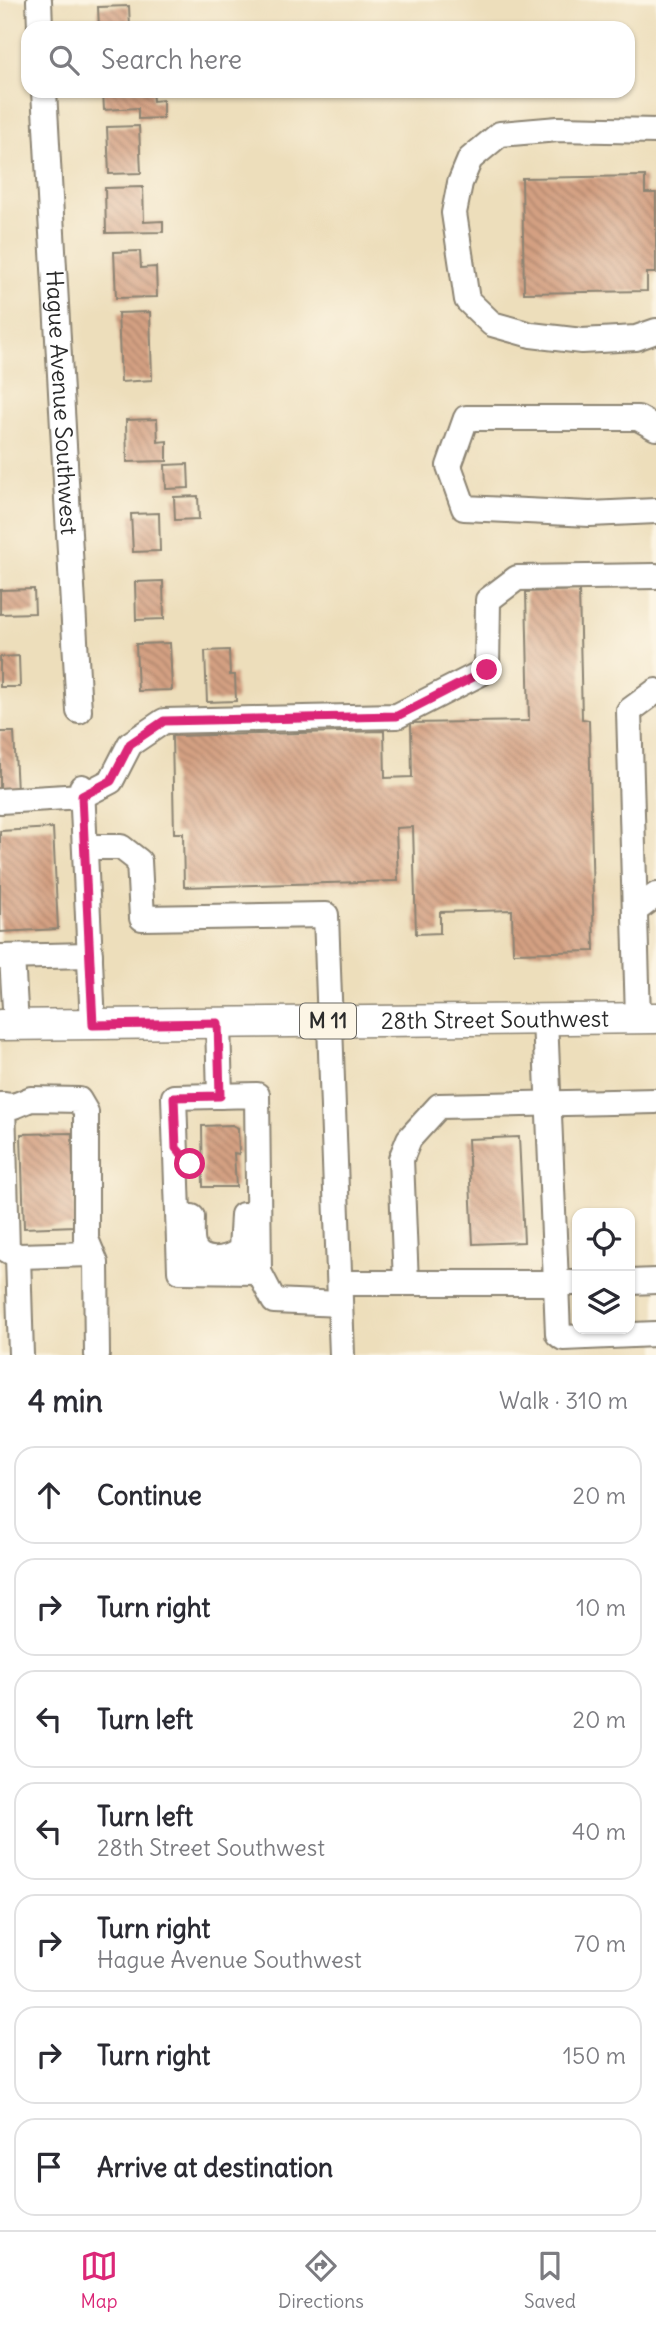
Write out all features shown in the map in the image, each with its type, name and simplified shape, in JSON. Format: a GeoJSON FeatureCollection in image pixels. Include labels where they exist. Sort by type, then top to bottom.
{"type":"FeatureCollection","features":[{"type":"Feature","properties":{"kind":"main road","name":"28th Street Southwest"},"geometry":{"type":"LineString","coordinates":[[8,1025],[647,1018]]}},
{"type":"Feature","properties":{"kind":"street"},"geometry":{"type":"LineString","coordinates":[[38,0],[40,21]]}},
{"type":"Feature","properties":{"kind":"street","name":"Hague Avenue Southwest"},"geometry":{"type":"LineString","coordinates":[[44,98],[79,711]]}},
{"type":"Feature","properties":{"kind":"street"},"geometry":{"type":"LineString","coordinates":[[656,131],[558,129],[500,134],[470,159],[460,183],[454,213],[467,300],[492,324],[531,335],[582,341],[636,338],[656,331]]}},
{"type":"Feature","properties":{"kind":"street"},"geometry":{"type":"LineString","coordinates":[[656,428],[638,418],[466,418],[449,466],[464,508],[590,514],[656,511]]}},
{"type":"Feature","properties":{"kind":"street"},"geometry":{"type":"LineString","coordinates":[[0,801],[82,792],[111,781],[130,744],[164,721],[397,716],[487,670],[488,600],[517,578],[656,576]]}},
{"type":"Feature","properties":{"kind":"street"},"geometry":{"type":"LineString","coordinates":[[647,1018],[646,910],[629,711],[656,691]]}},
{"type":"Feature","properties":{"kind":"street"},"geometry":{"type":"LineString","coordinates":[[82,792],[93,1025]]}},
{"type":"Feature","properties":{"kind":"street"},"geometry":{"type":"LineString","coordinates":[[85,847],[121,847],[139,861],[142,918],[326,915],[342,1355]]}},
{"type":"Feature","properties":{"kind":"street"},"geometry":{"type":"LineString","coordinates":[[646,910],[656,895]]}},
{"type":"Feature","properties":{"kind":"street"},"geometry":{"type":"LineString","coordinates":[[8,1025],[6,957],[90,955]]}},
{"type":"Feature","properties":{"kind":"street"},"geometry":{"type":"LineString","coordinates":[[545,1019],[549,1101],[567,1283],[558,1334],[564,1346],[656,1334]]}},
{"type":"Feature","properties":{"kind":"street"},"geometry":{"type":"LineString","coordinates":[[176,1148],[190,1164],[193,1245],[198,1254],[214,1260],[229,1260],[241,1251],[244,1241],[231,1096],[218,1023]]}},
{"type":"Feature","properties":{"kind":"street"},"geometry":{"type":"LineString","coordinates":[[259,1272],[180,1272],[174,1097],[257,1095],[259,1272],[274,1301],[406,1283],[567,1283]]}},
{"type":"Feature","properties":{"kind":"street"},"geometry":{"type":"LineString","coordinates":[[92,1254],[18,1256],[7,1250],[1,1105],[14,1106],[31,1099],[79,1100],[86,1112],[86,1240],[96,1263],[97,1355]]}},
{"type":"Feature","properties":{"kind":"street"},"geometry":{"type":"LineString","coordinates":[[406,1283],[401,1158],[409,1139],[439,1106],[549,1101],[656,1101]]}},
{"type":"Feature","properties":{"kind":"street"},"geometry":{"type":"LineString","coordinates":[[18,1256],[21,1355]]}},
{"type":"Feature","properties":{"kind":"street"},"geometry":{"type":"LineString","coordinates":[[635,1282],[656,1281]]}},
{"type":"Feature","properties":{"kind":"building"},"geometry":{"type":"Polygon","coordinates":[[[129,6],[130,21],[99,21],[98,7],[129,6]]]}},
{"type":"Feature","properties":{"kind":"building"},"geometry":{"type":"Polygon","coordinates":[[[103,98],[163,100],[163,118],[138,119],[138,108],[104,110],[103,98]]]}},
{"type":"Feature","properties":{"kind":"building"},"geometry":{"type":"Polygon","coordinates":[[[139,126],[141,173],[109,174],[107,127],[139,126]]]}},
{"type":"Feature","properties":{"kind":"building"},"geometry":{"type":"Polygon","coordinates":[[[645,176],[645,193],[656,193],[656,273],[647,273],[647,291],[524,293],[522,178],[645,176]]]}},
{"type":"Feature","properties":{"kind":"building"},"geometry":{"type":"Polygon","coordinates":[[[143,187],[144,222],[163,221],[163,232],[106,233],[105,188],[143,187]]]}},
{"type":"Feature","properties":{"kind":"building"},"geometry":{"type":"Polygon","coordinates":[[[140,251],[141,268],[156,267],[157,297],[116,298],[114,252],[140,251]]]}},
{"type":"Feature","properties":{"kind":"building"},"geometry":{"type":"Polygon","coordinates":[[[150,312],[152,380],[121,382],[118,313],[150,312]]]}},
{"type":"Feature","properties":{"kind":"building"},"geometry":{"type":"Polygon","coordinates":[[[157,419],[158,442],[167,441],[167,461],[127,462],[126,420],[157,419]]]}},
{"type":"Feature","properties":{"kind":"building"},"geometry":{"type":"Polygon","coordinates":[[[188,464],[189,488],[166,489],[165,465],[188,464]]]}},
{"type":"Feature","properties":{"kind":"building"},"geometry":{"type":"Polygon","coordinates":[[[198,496],[199,519],[175,520],[174,497],[198,496]]]}},
{"type":"Feature","properties":{"kind":"building"},"geometry":{"type":"Polygon","coordinates":[[[159,513],[160,551],[133,552],[131,514],[159,513]]]}},
{"type":"Feature","properties":{"kind":"building"},"geometry":{"type":"Polygon","coordinates":[[[163,581],[164,619],[136,620],[135,582],[163,581]]]}},
{"type":"Feature","properties":{"kind":"building"},"geometry":{"type":"Polygon","coordinates":[[[34,589],[35,613],[0,614],[0,590],[34,589]]]}},
{"type":"Feature","properties":{"kind":"building"},"geometry":{"type":"Polygon","coordinates":[[[579,590],[582,719],[589,720],[594,951],[513,953],[512,910],[440,912],[440,933],[416,934],[413,827],[396,828],[398,881],[184,887],[183,833],[174,833],[172,736],[384,731],[385,778],[412,777],[411,723],[529,721],[526,592],[579,590]]]}},
{"type":"Feature","properties":{"kind":"building"},"geometry":{"type":"Polygon","coordinates":[[[170,643],[172,690],[138,691],[136,644],[170,643]]]}},
{"type":"Feature","properties":{"kind":"building"},"geometry":{"type":"Polygon","coordinates":[[[229,650],[230,675],[235,675],[236,701],[207,702],[205,651],[229,650]]]}},
{"type":"Feature","properties":{"kind":"building"},"geometry":{"type":"Polygon","coordinates":[[[19,656],[20,687],[0,687],[0,657],[19,656]]]}},
{"type":"Feature","properties":{"kind":"building"},"geometry":{"type":"Polygon","coordinates":[[[0,732],[14,732],[17,791],[0,792],[0,732]]]}},
{"type":"Feature","properties":{"kind":"building"},"geometry":{"type":"Polygon","coordinates":[[[53,828],[58,929],[0,932],[0,831],[53,828]]]}},
{"type":"Feature","properties":{"kind":"building"},"geometry":{"type":"Polygon","coordinates":[[[232,1125],[238,1128],[239,1154],[234,1153],[236,1187],[203,1187],[202,1126],[232,1125]]]}},
{"type":"Feature","properties":{"kind":"building"},"geometry":{"type":"Polygon","coordinates":[[[72,1133],[75,1226],[24,1228],[21,1134],[72,1133]]]}},
{"type":"Feature","properties":{"kind":"building"},"geometry":{"type":"Polygon","coordinates":[[[519,1137],[524,1242],[473,1244],[468,1139],[519,1137]]]}},
{"type":"Feature","properties":{"kind":"route"},"geometry":{"type":"LineString","coordinates":[[190,1164],[176,1148],[174,1097],[220,1096],[218,1023],[93,1025],[82,796],[111,781],[130,744],[164,721],[397,716],[487,670]]}}]}
